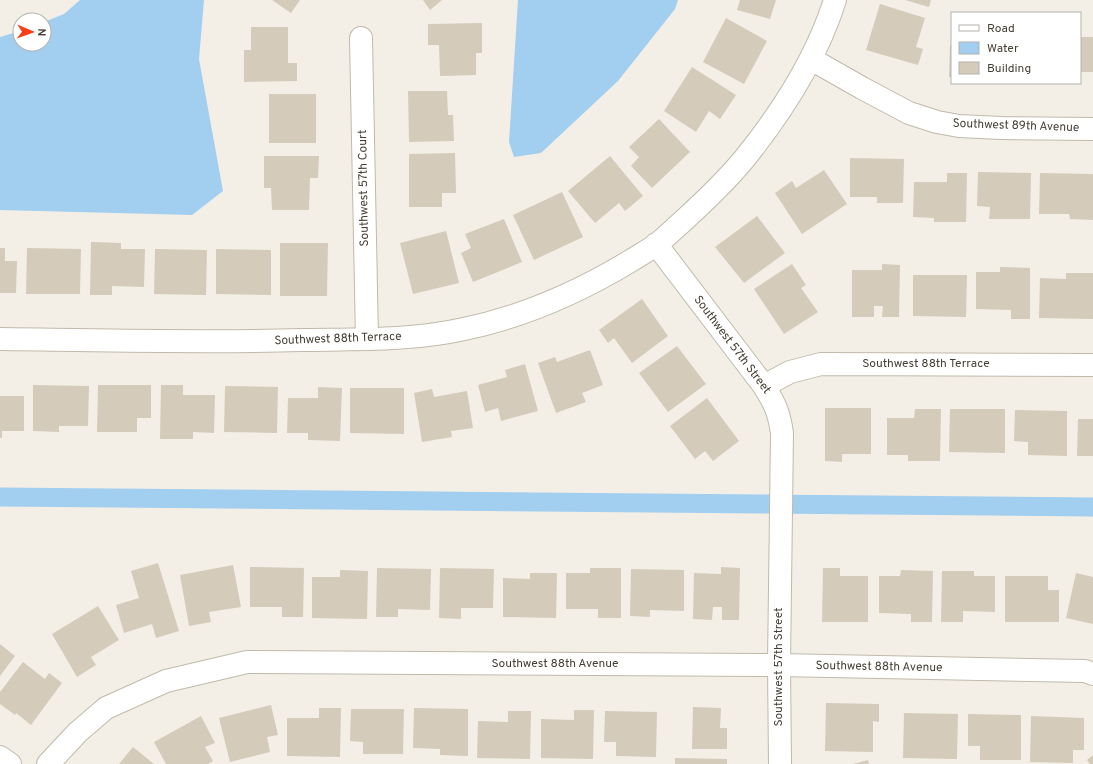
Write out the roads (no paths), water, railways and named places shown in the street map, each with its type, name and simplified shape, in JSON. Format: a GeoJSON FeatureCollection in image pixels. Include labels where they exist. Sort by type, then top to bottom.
{"type":"FeatureCollection","features":[{"type":"Feature","properties":{"kind":"street"},"geometry":{"type":"LineString","coordinates":[[656,244],[709,198],[736,170],[772,121],[811,59],[835,0]]}},
{"type":"Feature","properties":{"kind":"street","name":"Southwest 57th Court"},"geometry":{"type":"LineString","coordinates":[[361,38],[367,339]]}},
{"type":"Feature","properties":{"kind":"street","name":"Southwest 89th Avenue"},"geometry":{"type":"LineString","coordinates":[[811,59],[909,113],[938,122],[960,126],[1001,128],[1093,129]]}},
{"type":"Feature","properties":{"kind":"street","name":"Southwest 88th Terrace"},"geometry":{"type":"LineString","coordinates":[[0,339],[252,342],[367,339],[418,336],[463,330],[506,318],[578,289],[616,270],[656,244]]}},
{"type":"Feature","properties":{"kind":"street","name":"Southwest 57th Street"},"geometry":{"type":"LineString","coordinates":[[656,244],[764,386],[779,415],[782,433],[779,665],[780,764]]}},
{"type":"Feature","properties":{"kind":"street","name":"Southwest 88th Terrace"},"geometry":{"type":"LineString","coordinates":[[764,386],[790,372],[821,364],[1093,365]]}},
{"type":"Feature","properties":{"kind":"street","name":"Southwest 88th Avenue"},"geometry":{"type":"LineString","coordinates":[[48,764],[78,732],[106,708],[166,681],[247,662],[779,665],[1085,671],[1093,674]]}},
{"type":"Feature","properties":{"kind":"street"},"geometry":{"type":"LineString","coordinates":[[0,757],[10,764]]}},
{"type":"Feature","properties":{"kind":"water"},"geometry":{"type":"Polygon","coordinates":[[[80,0],[204,0],[199,59],[223,191],[192,215],[0,210],[0,37],[12,33],[12,52],[52,52],[52,19],[64,14],[80,0]]]}},
{"type":"Feature","properties":{"kind":"water"},"geometry":{"type":"Polygon","coordinates":[[[518,0],[678,0],[675,9],[618,81],[541,153],[514,157],[509,142],[518,0]]]}},
{"type":"Feature","properties":{"kind":"waterway"},"geometry":{"type":"LineString","coordinates":[[0,497],[1093,507]]}}]}
